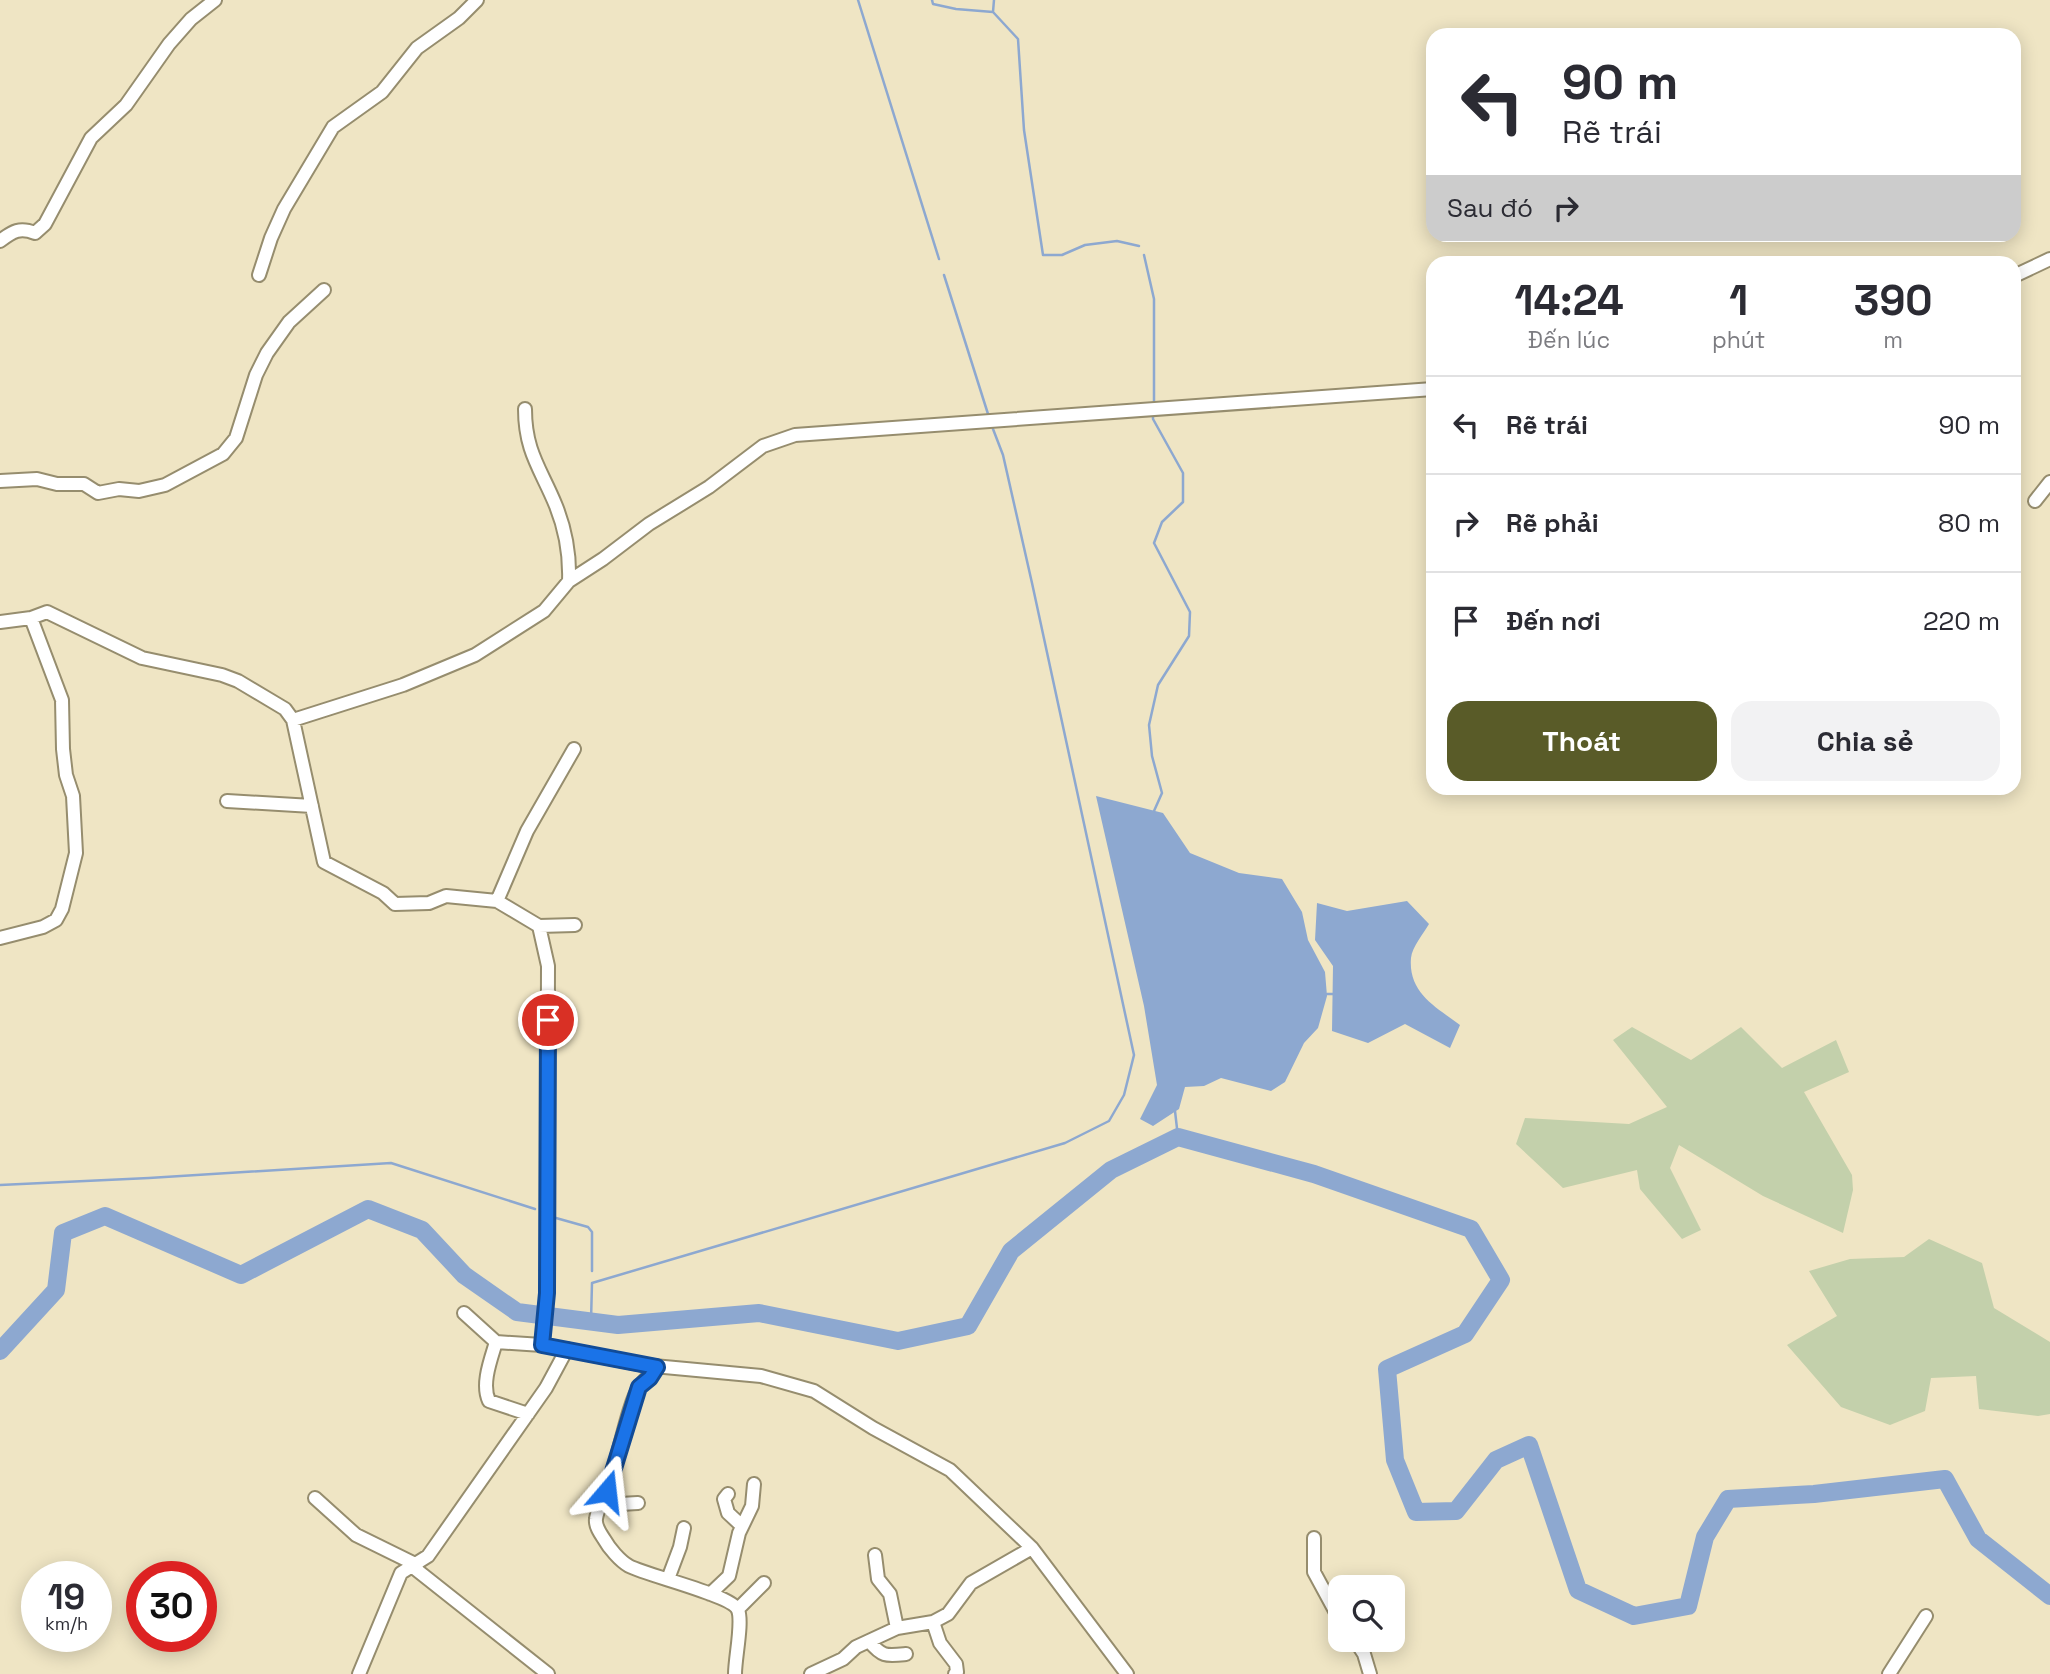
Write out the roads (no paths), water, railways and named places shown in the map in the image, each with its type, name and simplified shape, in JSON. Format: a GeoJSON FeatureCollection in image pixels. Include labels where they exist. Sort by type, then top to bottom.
{"type":"FeatureCollection","features":[{"type":"Feature","properties":{"kind":"street"},"geometry":{"type":"LineString","coordinates":[[0,241],[14,230],[26,229],[36,233],[45,224],[91,138],[126,106],[191,19],[215,0]]}},
{"type":"Feature","properties":{"kind":"street"},"geometry":{"type":"LineString","coordinates":[[259,275],[284,209],[333,127],[383,92],[417,48],[459,18],[477,0]]}},
{"type":"Feature","properties":{"kind":"street"},"geometry":{"type":"LineString","coordinates":[[2021,273],[2050,259]]}},
{"type":"Feature","properties":{"kind":"street"},"geometry":{"type":"LineString","coordinates":[[0,481],[37,479],[57,484],[84,484],[98,493],[119,489],[139,491],[165,485],[223,454],[236,438],[256,375],[272,345],[289,322],[324,290]]}},
{"type":"Feature","properties":{"kind":"street"},"geometry":{"type":"LineString","coordinates":[[293,720],[402,685],[475,655],[544,611],[569,581],[649,524],[709,487],[763,446],[795,435],[1426,388]]}},
{"type":"Feature","properties":{"kind":"street"},"geometry":{"type":"LineString","coordinates":[[525,409],[525,429],[530,449],[556,507],[566,537],[570,555],[569,581]]}},
{"type":"Feature","properties":{"kind":"street"},"geometry":{"type":"LineString","coordinates":[[2035,501],[2050,482]]}},
{"type":"Feature","properties":{"kind":"street"},"geometry":{"type":"LineString","coordinates":[[0,622],[31,618],[47,612],[142,658],[230,678],[275,702],[293,720],[324,862],[383,893],[395,904],[429,903],[446,896],[497,901],[539,926],[575,925]]}},
{"type":"Feature","properties":{"kind":"street"},"geometry":{"type":"LineString","coordinates":[[0,938],[43,927],[56,920],[62,909],[76,853],[73,796],[66,775],[63,749],[62,700],[31,618]]}},
{"type":"Feature","properties":{"kind":"street"},"geometry":{"type":"LineString","coordinates":[[497,901],[527,831],[574,749]]}},
{"type":"Feature","properties":{"kind":"street"},"geometry":{"type":"LineString","coordinates":[[227,801],[312,806]]}},
{"type":"Feature","properties":{"kind":"street"},"geometry":{"type":"LineString","coordinates":[[539,926],[548,966],[547,1293],[542,1345]]}},
{"type":"Feature","properties":{"kind":"street"},"geometry":{"type":"LineString","coordinates":[[464,1313],[496,1342],[542,1345],[657,1367],[761,1376],[814,1391],[873,1428],[950,1470],[1032,1548],[1127,1674]]}},
{"type":"Feature","properties":{"kind":"street"},"geometry":{"type":"LineString","coordinates":[[496,1342],[485,1392],[489,1401],[528,1414]]}},
{"type":"Feature","properties":{"kind":"street"},"geometry":{"type":"LineString","coordinates":[[359,1674],[401,1573],[428,1556],[546,1388],[567,1349]]}},
{"type":"Feature","properties":{"kind":"street"},"geometry":{"type":"LineString","coordinates":[[657,1367],[650,1378],[639,1387],[596,1520],[598,1528],[608,1546],[628,1566],[710,1594],[738,1609],[740,1628],[735,1651],[735,1674]]}},
{"type":"Feature","properties":{"kind":"street"},"geometry":{"type":"LineString","coordinates":[[710,1594],[729,1576],[742,1526],[752,1506],[754,1484]]}},
{"type":"Feature","properties":{"kind":"street"},"geometry":{"type":"LineString","coordinates":[[728,1494],[724,1499],[725,1506],[742,1526]]}},
{"type":"Feature","properties":{"kind":"street"},"geometry":{"type":"LineString","coordinates":[[315,1498],[356,1535],[415,1566],[548,1674]]}},
{"type":"Feature","properties":{"kind":"street"},"geometry":{"type":"LineString","coordinates":[[602,1505],[638,1503]]}},
{"type":"Feature","properties":{"kind":"street"},"geometry":{"type":"LineString","coordinates":[[668,1579],[684,1528]]}},
{"type":"Feature","properties":{"kind":"street"},"geometry":{"type":"LineString","coordinates":[[1314,1538],[1314,1572],[1328,1598]]}},
{"type":"Feature","properties":{"kind":"street"},"geometry":{"type":"LineString","coordinates":[[811,1674],[843,1660],[856,1647],[897,1628],[933,1622],[948,1614],[971,1584],[1032,1548]]}},
{"type":"Feature","properties":{"kind":"street"},"geometry":{"type":"LineString","coordinates":[[875,1555],[878,1579],[890,1594],[897,1628]]}},
{"type":"Feature","properties":{"kind":"street"},"geometry":{"type":"LineString","coordinates":[[738,1609],[764,1583]]}},
{"type":"Feature","properties":{"kind":"street"},"geometry":{"type":"LineString","coordinates":[[1889,1674],[1926,1616]]}},
{"type":"Feature","properties":{"kind":"street"},"geometry":{"type":"LineString","coordinates":[[933,1622],[940,1643],[956,1664],[955,1674]]}},
{"type":"Feature","properties":{"kind":"street"},"geometry":{"type":"LineString","coordinates":[[869,1641],[877,1651],[886,1656],[906,1654]]}},
{"type":"Feature","properties":{"kind":"street"},"geometry":{"type":"LineString","coordinates":[[1363,1652],[1370,1674]]}},
{"type":"Feature","properties":{"kind":"water"},"geometry":{"type":"Polygon","coordinates":[[[1096,796],[1163,813],[1190,853],[1239,873],[1282,879],[1302,912],[1308,940],[1325,972],[1327,996],[1318,1028],[1304,1043],[1285,1082],[1271,1091],[1221,1078],[1204,1086],[1185,1087],[1179,1109],[1153,1126],[1140,1119],[1157,1085],[1144,1006],[1096,796]]]}},
{"type":"Feature","properties":{"kind":"water"},"geometry":{"type":"Polygon","coordinates":[[[1407,901],[1429,924],[1412,954],[1411,970],[1414,981],[1425,998],[1460,1025],[1450,1048],[1405,1024],[1368,1043],[1332,1031],[1333,966],[1315,940],[1317,903],[1347,911],[1407,901]]]}},
{"type":"Feature","properties":{"kind":"waterway"},"geometry":{"type":"LineString","coordinates":[[858,0],[939,259]]}},
{"type":"Feature","properties":{"kind":"waterway"},"geometry":{"type":"LineString","coordinates":[[932,0],[933,4],[956,9],[993,12],[1018,39],[1024,130],[1043,255],[1062,255],[1085,245],[1117,241],[1139,246]]}},
{"type":"Feature","properties":{"kind":"waterway"},"geometry":{"type":"LineString","coordinates":[[993,12],[994,0]]}},
{"type":"Feature","properties":{"kind":"waterway"},"geometry":{"type":"LineString","coordinates":[[1144,255],[1154,299],[1154,404]]}},
{"type":"Feature","properties":{"kind":"waterway"},"geometry":{"type":"LineString","coordinates":[[944,275],[988,414]]}},
{"type":"Feature","properties":{"kind":"waterway"},"geometry":{"type":"LineString","coordinates":[[1153,414],[1153,419],[1183,473],[1183,502],[1162,522],[1154,543],[1190,612],[1189,636],[1158,685],[1149,725],[1152,756],[1162,793],[1154,811]]}},
{"type":"Feature","properties":{"kind":"waterway"},"geometry":{"type":"LineString","coordinates":[[592,1283],[1065,1143],[1109,1121],[1124,1095],[1134,1055],[1032,583],[1003,455],[993,429]]}},
{"type":"Feature","properties":{"kind":"waterway"},"geometry":{"type":"LineString","coordinates":[[1327,994],[1334,994]]}},
{"type":"Feature","properties":{"kind":"waterway"},"geometry":{"type":"LineString","coordinates":[[1175,1111],[1178,1137]]}},
{"type":"Feature","properties":{"kind":"waterway"},"geometry":{"type":"LineString","coordinates":[[0,1351],[56,1290],[63,1233],[105,1216],[241,1275],[368,1209],[422,1230],[464,1275],[517,1312],[618,1325],[759,1313],[898,1341],[968,1326],[1011,1251],[1111,1170],[1178,1137],[1314,1174],[1471,1229],[1501,1280],[1465,1334],[1387,1369],[1395,1460],[1416,1512],[1456,1511],[1496,1460],[1529,1445],[1578,1590],[1634,1616],[1688,1606],[1705,1537],[1728,1499],[1814,1494],[1945,1479],[1978,1539],[2050,1596]]}},
{"type":"Feature","properties":{"kind":"waterway"},"geometry":{"type":"LineString","coordinates":[[0,1185],[391,1163],[535,1209]]}},
{"type":"Feature","properties":{"kind":"waterway"},"geometry":{"type":"LineString","coordinates":[[556,1218],[588,1227],[592,1232],[592,1271]]}},
{"type":"Feature","properties":{"kind":"waterway"},"geometry":{"type":"LineString","coordinates":[[591,1321],[592,1283]]}}]}
